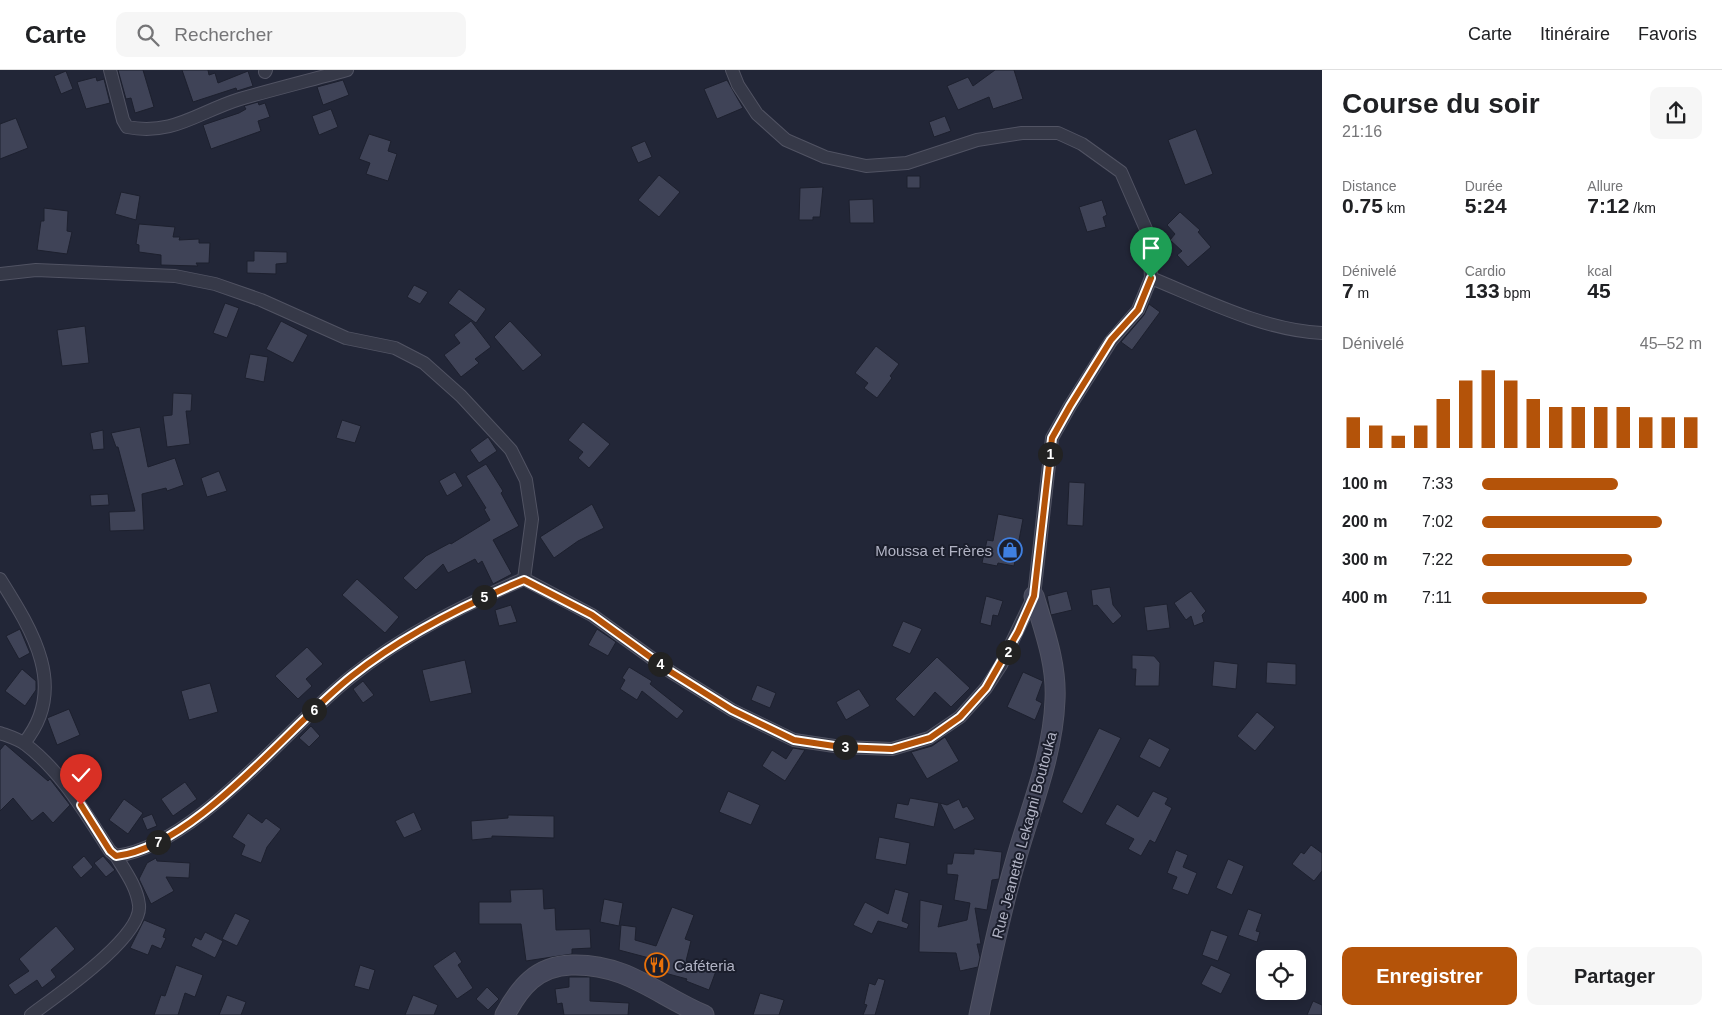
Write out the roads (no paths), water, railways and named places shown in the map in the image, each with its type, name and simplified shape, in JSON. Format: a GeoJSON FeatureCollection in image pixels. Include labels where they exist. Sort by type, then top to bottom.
{"type":"FeatureCollection","features":[{"type":"Feature","properties":{"kind":"street"},"geometry":{"type":"LineString","coordinates":[[110,70],[123,120],[127,127],[165,129],[238,100],[346,70]]}},
{"type":"Feature","properties":{"kind":"street"},"geometry":{"type":"LineString","coordinates":[[524,580],[592,615],[671,672],[732,710],[794,740],[841,747],[892,749],[930,738],[960,717],[986,688],[1001,665],[1034,596],[1052,438],[1111,340],[1138,310],[1151,278],[1148,236],[1121,172],[1082,144],[1058,133],[1022,133],[977,140],[907,163],[866,166],[825,157],[786,140],[757,114],[738,85],[732,70]]}},
{"type":"Feature","properties":{"kind":"street"},"geometry":{"type":"LineString","coordinates":[[0,274],[36,270],[183,277],[215,284],[260,300],[346,338],[395,348],[424,363],[461,396],[511,450],[526,480],[532,518],[524,580]]}},
{"type":"Feature","properties":{"kind":"street"},"geometry":{"type":"LineString","coordinates":[[1151,278],[1243,315],[1299,332],[1322,333]]}},
{"type":"Feature","properties":{"kind":"street"},"geometry":{"type":"LineString","coordinates":[[0,579],[21,613],[38,651],[46,686],[42,710],[36,729],[24,743]]}},
{"type":"Feature","properties":{"kind":"street"},"geometry":{"type":"LineString","coordinates":[[116,856],[126,855],[156,843],[189,823],[228,792],[350,677],[381,653],[457,610],[524,580]]}},
{"type":"Feature","properties":{"kind":"street","name":"Rue Jeanette Lekagni Boutouka"},"geometry":{"type":"LineString","coordinates":[[979,1015],[1014,865],[1047,757],[1053,727],[1055,699],[1052,663],[1034,596]]}},
{"type":"Feature","properties":{"kind":"street"},"geometry":{"type":"LineString","coordinates":[[0,733],[24,743],[52,768],[81,805],[110,851],[116,856],[136,894],[139,906],[137,918],[120,942],[98,964],[31,1015]]}},
{"type":"Feature","properties":{"kind":"street"},"geometry":{"type":"LineString","coordinates":[[505,1015],[519,993],[538,974],[551,967],[580,965],[609,968],[624,973],[704,1015]]}},
{"type":"Feature","properties":{"kind":"place","name":"Moussa et Frères"},"geometry":{"type":"Point","coordinates":[1010,550]}},
{"type":"Feature","properties":{"kind":"place","name":"Caféteria"},"geometry":{"type":"Point","coordinates":[657,965]}}]}
